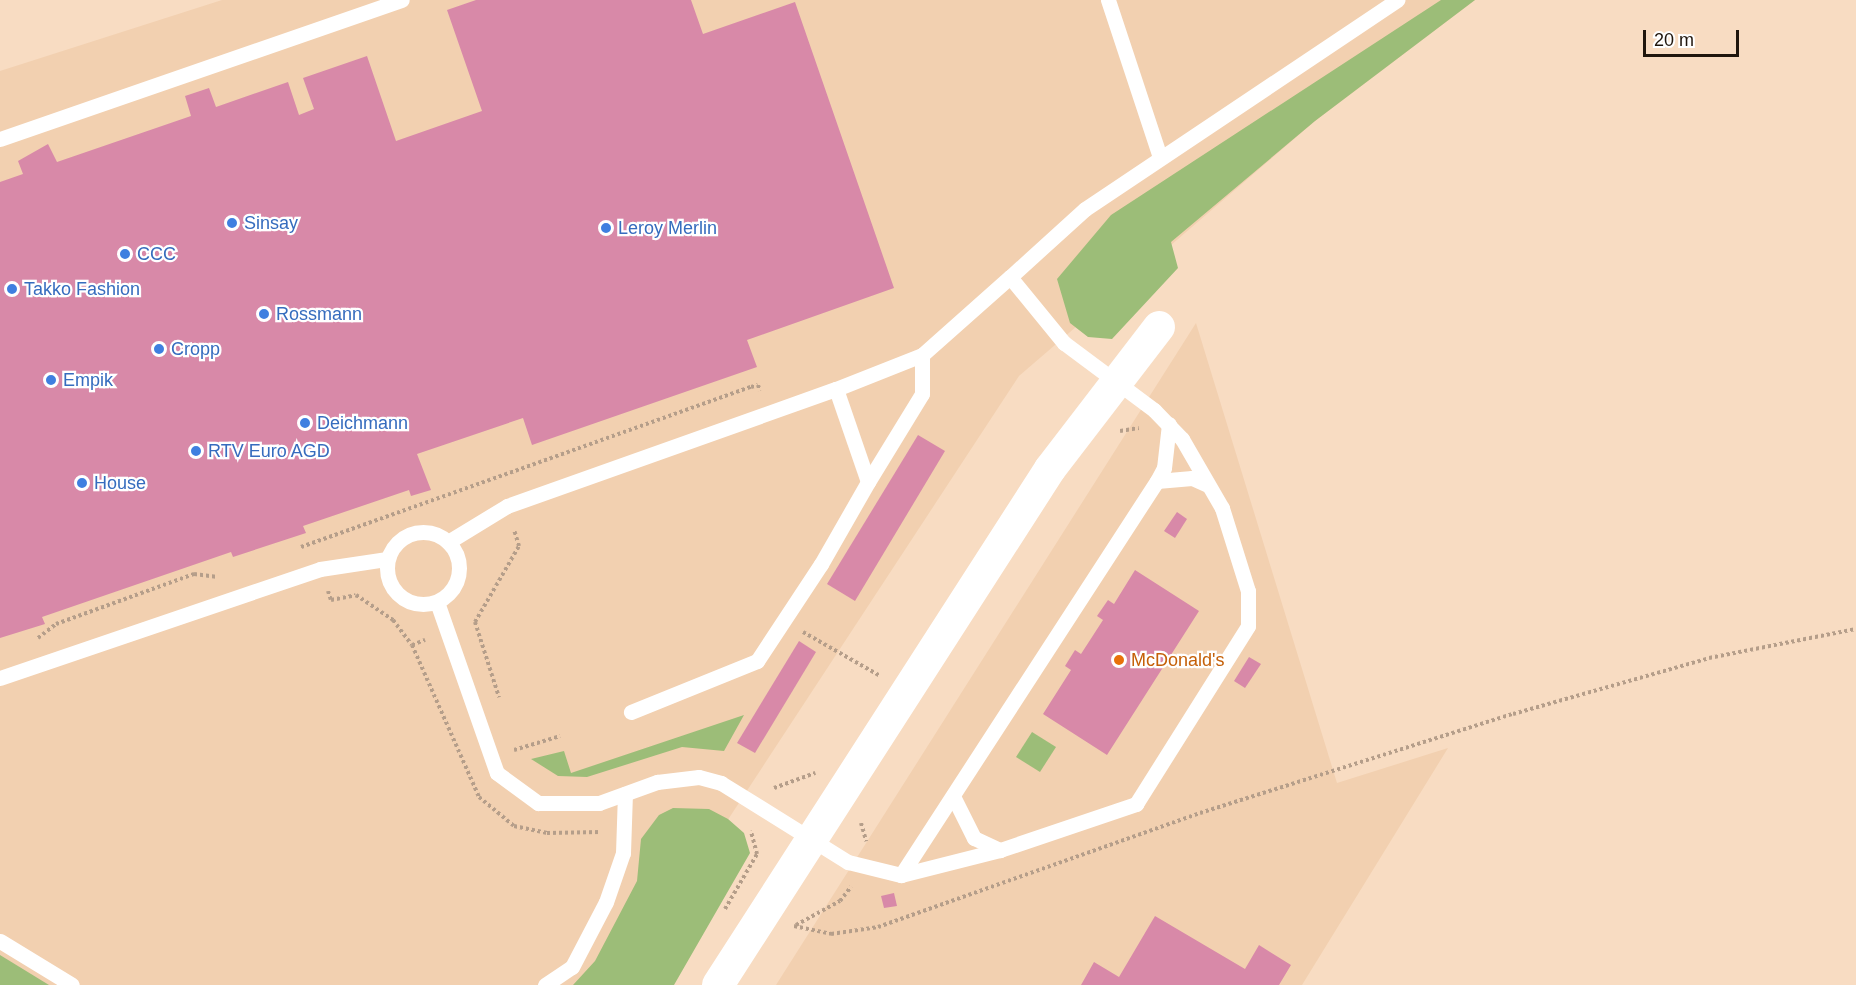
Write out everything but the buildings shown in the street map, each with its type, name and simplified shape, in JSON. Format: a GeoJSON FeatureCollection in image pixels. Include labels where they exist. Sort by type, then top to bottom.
{"type":"FeatureCollection","features":[{"type":"Feature","properties":{"kind":"street"},"geometry":{"type":"LineString","coordinates":[[718,985],[775,927],[810,841],[1050,469],[1160,327]]}},
{"type":"Feature","properties":{"kind":"lane"},"geometry":{"type":"LineString","coordinates":[[0,139],[402,0]]}},
{"type":"Feature","properties":{"kind":"lane"},"geometry":{"type":"LineString","coordinates":[[1108,0],[1160,157]]}},
{"type":"Feature","properties":{"kind":"lane"},"geometry":{"type":"LineString","coordinates":[[448,542],[507,506],[768,414],[922,355],[1085,209],[1397,0]]}},
{"type":"Feature","properties":{"kind":"lane"},"geometry":{"type":"LineString","coordinates":[[437,602],[497,773],[538,803],[570,807],[699,777],[721,783],[810,841],[866,869],[901,875],[1000,850],[1136,804],[1248,626],[1248,591],[1222,508],[1169,424],[1064,343],[1010,277]]}},
{"type":"Feature","properties":{"kind":"lane"},"geometry":{"type":"LineString","coordinates":[[631,712],[757,661],[922,394],[922,355]]}},
{"type":"Feature","properties":{"kind":"lane"},"geometry":{"type":"LineString","coordinates":[[836,388],[868,482]]}},
{"type":"Feature","properties":{"kind":"lane"},"geometry":{"type":"LineString","coordinates":[[901,875],[1157,481],[1164,468],[1169,424]]}},
{"type":"Feature","properties":{"kind":"lane"},"geometry":{"type":"LineString","coordinates":[[1157,481],[1192,478],[1208,485]]}},
{"type":"Feature","properties":{"kind":"lane"},"geometry":{"type":"LineString","coordinates":[[0,678],[300,575],[387,559],[408,535],[429,532],[448,542],[458,559],[458,576],[437,602],[413,603],[399,596],[387,576],[387,559]]}},
{"type":"Feature","properties":{"kind":"lane"},"geometry":{"type":"LineString","coordinates":[[544,985],[572,967],[606,902],[623,853],[625,794]]}},
{"type":"Feature","properties":{"kind":"lane"},"geometry":{"type":"LineString","coordinates":[[953,796],[974,838],[1000,850]]}},
{"type":"Feature","properties":{"kind":"lane"},"geometry":{"type":"LineString","coordinates":[[0,941],[72,985]]}},
{"type":"Feature","properties":{"kind":"path"},"geometry":{"type":"LineString","coordinates":[[290,551],[751,387],[758,385],[768,414]]}},
{"type":"Feature","properties":{"kind":"path"},"geometry":{"type":"LineString","coordinates":[[32,642],[56,624],[194,574],[227,574]]}},
{"type":"Feature","properties":{"kind":"path"},"geometry":{"type":"LineString","coordinates":[[476,622],[502,708]]}},
{"type":"Feature","properties":{"kind":"path"},"geometry":{"type":"LineString","coordinates":[[775,927],[794,926],[831,934],[878,927],[1200,813],[1513,714],[1709,658],[1856,629]]}},
{"type":"Feature","properties":{"kind":"path"},"geometry":{"type":"LineString","coordinates":[[800,630],[883,678]]}},
{"type":"Feature","properties":{"kind":"path"},"geometry":{"type":"LineString","coordinates":[[512,740],[515,750]]}},
{"type":"Feature","properties":{"kind":"path"},"geometry":{"type":"LineString","coordinates":[[775,927],[794,926],[840,901],[866,869]]}},
{"type":"Feature","properties":{"kind":"shaded area"},"geometry":{"type":"Polygon","coordinates":[[[222,0],[1475,0],[1315,121],[1019,376],[645,946],[628,985],[0,985],[0,71],[222,0]]]}},
{"type":"Feature","properties":{"kind":"shaded area"},"geometry":{"type":"Polygon","coordinates":[[[1196,323],[1337,783],[1448,748],[1302,985],[776,985],[1196,323]]]}},
{"type":"Feature","properties":{"kind":"green space"},"geometry":{"type":"Polygon","coordinates":[[[1441,0],[1475,0],[1315,121],[1171,242],[1178,268],[1112,339],[1088,337],[1070,323],[1057,279],[1111,215],[1441,0]]]}},
{"type":"Feature","properties":{"kind":"green space"},"geometry":{"type":"Polygon","coordinates":[[[744,715],[724,751],[682,747],[587,777],[558,776],[531,759],[564,751],[571,773],[744,715]]]}},
{"type":"Feature","properties":{"kind":"green space"},"geometry":{"type":"Polygon","coordinates":[[[1032,732],[1056,747],[1040,772],[1016,757],[1032,732]]]}},
{"type":"Feature","properties":{"kind":"green space"},"geometry":{"type":"Polygon","coordinates":[[[673,808],[709,809],[728,819],[744,833],[750,853],[674,985],[573,985],[595,961],[637,881],[641,839],[659,815],[673,808]]]}},
{"type":"Feature","properties":{"kind":"green space"},"geometry":{"type":"Polygon","coordinates":[[[0,955],[49,985],[0,985],[0,955]]]}},
{"type":"Feature","properties":{"kind":"place","name":"Sinsay"},"geometry":{"type":"Point","coordinates":[232,223]}},
{"type":"Feature","properties":{"kind":"place","name":"Leroy Merlin"},"geometry":{"type":"Point","coordinates":[606,228]}},
{"type":"Feature","properties":{"kind":"place","name":"CCC"},"geometry":{"type":"Point","coordinates":[125,254]}},
{"type":"Feature","properties":{"kind":"place","name":"Takko Fashion"},"geometry":{"type":"Point","coordinates":[12,289]}},
{"type":"Feature","properties":{"kind":"place","name":"Rossmann"},"geometry":{"type":"Point","coordinates":[264,314]}},
{"type":"Feature","properties":{"kind":"place","name":"Cropp"},"geometry":{"type":"Point","coordinates":[159,349]}},
{"type":"Feature","properties":{"kind":"place","name":"Empik"},"geometry":{"type":"Point","coordinates":[51,380]}},
{"type":"Feature","properties":{"kind":"place","name":"Deichmann"},"geometry":{"type":"Point","coordinates":[305,423]}},
{"type":"Feature","properties":{"kind":"place","name":"RTV Euro AGD"},"geometry":{"type":"Point","coordinates":[196,451]}},
{"type":"Feature","properties":{"kind":"place","name":"House"},"geometry":{"type":"Point","coordinates":[82,483]}},
{"type":"Feature","properties":{"kind":"place","name":"McDonald's"},"geometry":{"type":"Point","coordinates":[1119,660]}}]}
